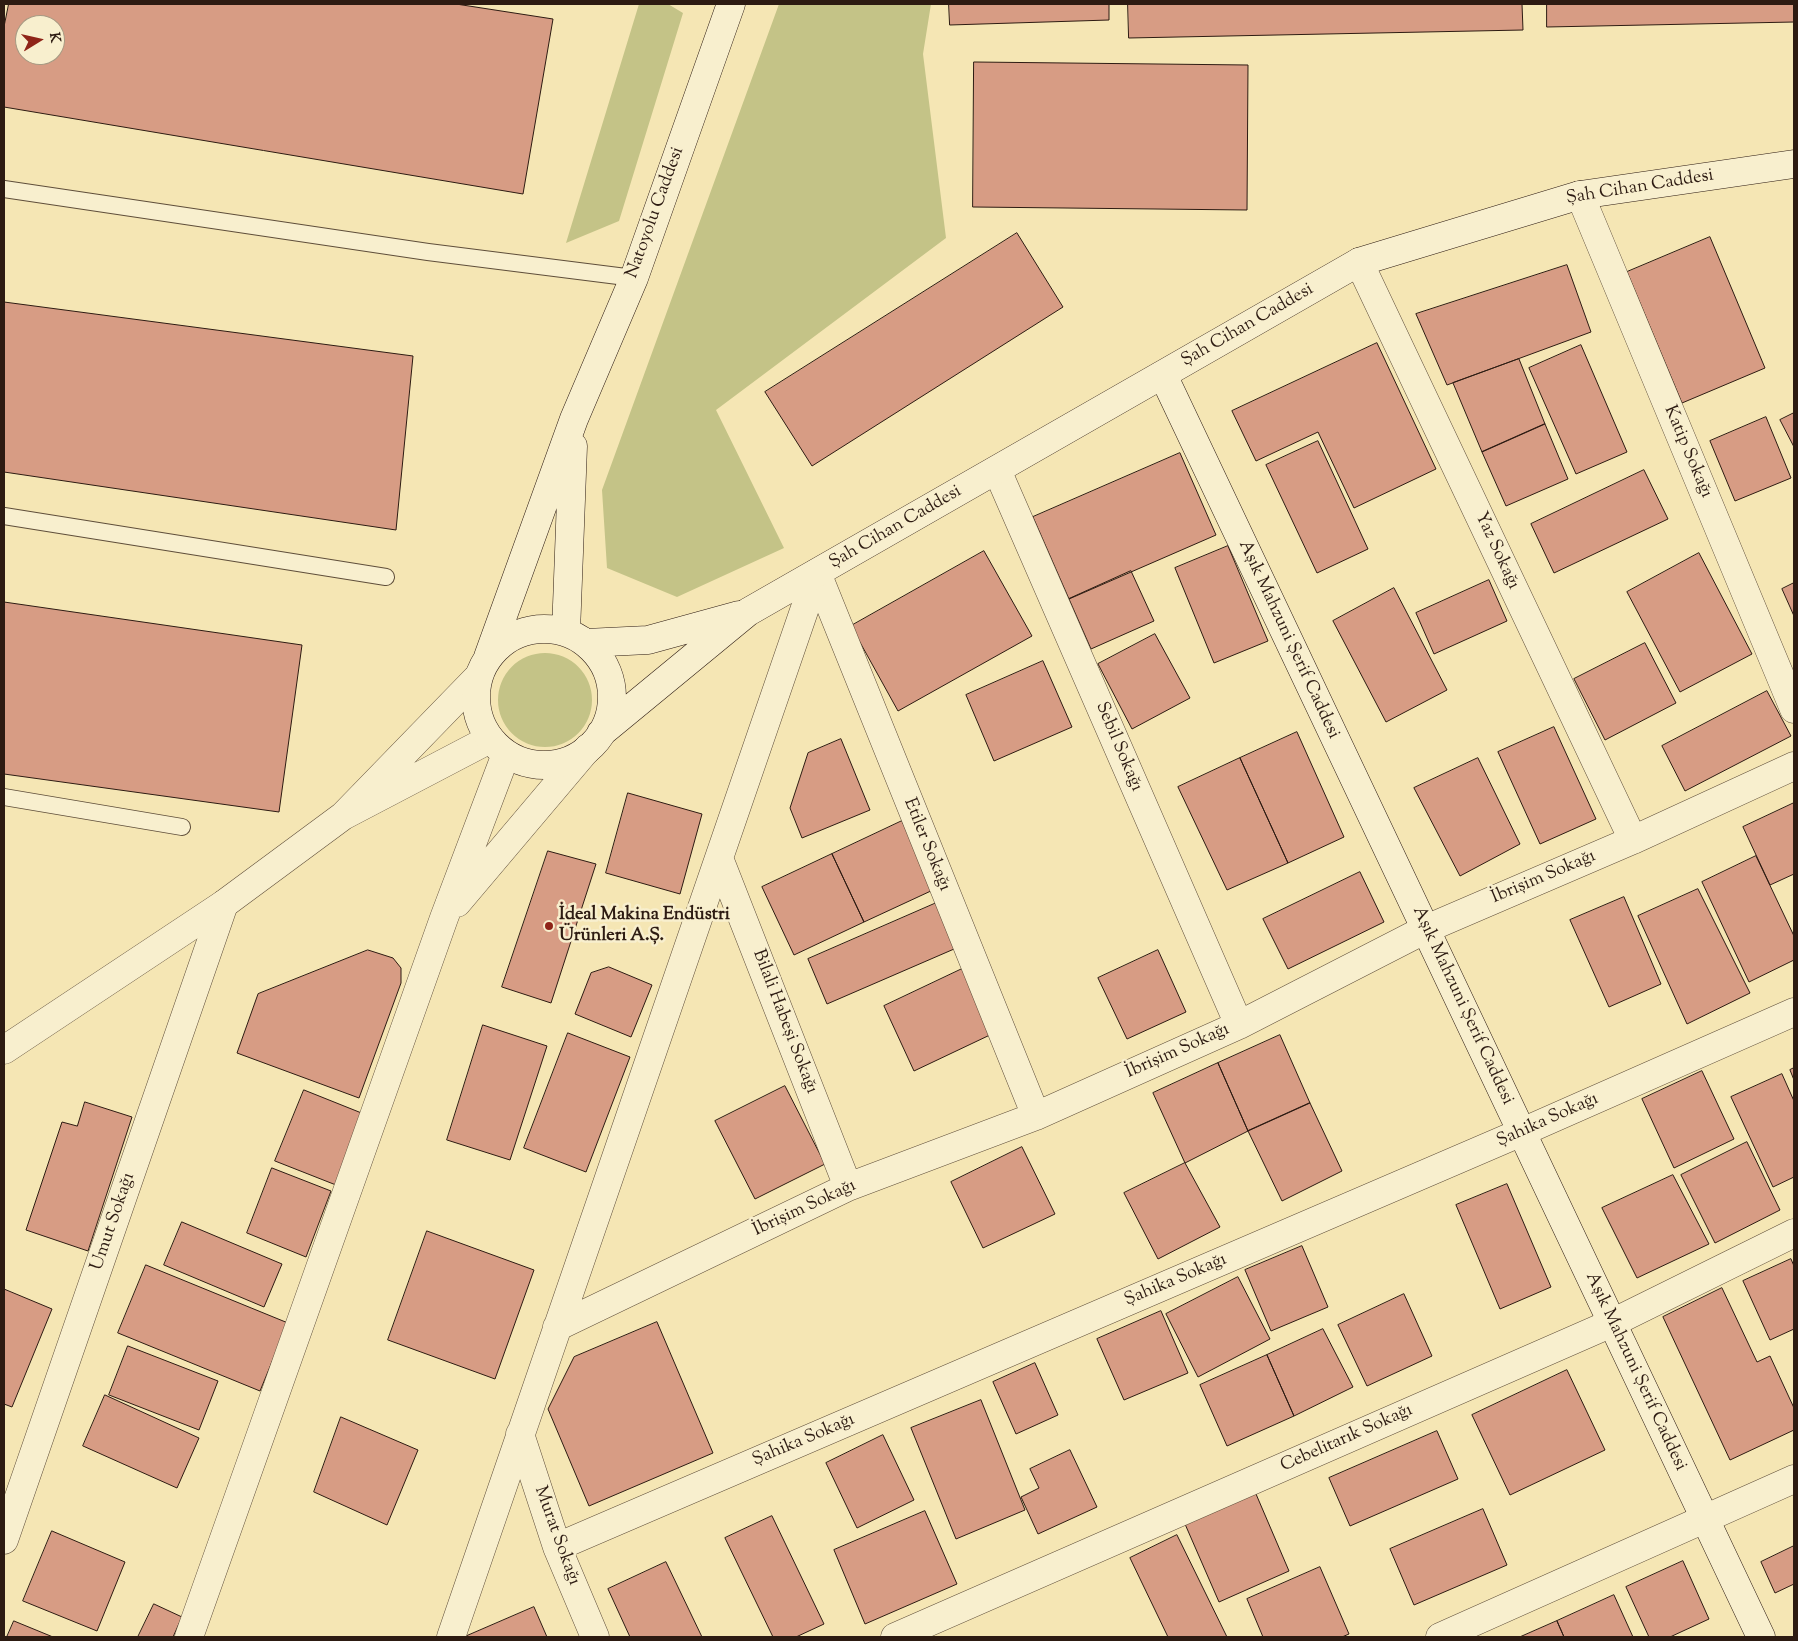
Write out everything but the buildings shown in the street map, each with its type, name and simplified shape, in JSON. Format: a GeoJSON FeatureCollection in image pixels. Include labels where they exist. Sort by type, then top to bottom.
{"type":"FeatureCollection","features":[{"type":"Feature","properties":{"kind":"street","name":"Natoyolu Caddesi"},"geometry":{"type":"LineString","coordinates":[[483,667],[574,419],[634,278],[731,4]]}},
{"type":"Feature","properties":{"kind":"street","name":"Şah Cihan Caddesi"},"geometry":{"type":"LineString","coordinates":[[748,612],[1359,262],[1580,195],[1794,164]]}},
{"type":"Feature","properties":{"kind":"street","name":"Katip Sokağı"},"geometry":{"type":"LineString","coordinates":[[1580,195],[1794,709]]}},
{"type":"Feature","properties":{"kind":"street","name":"Yaz Sokağı"},"geometry":{"type":"LineString","coordinates":[[1359,262],[1633,840]]}},
{"type":"Feature","properties":{"kind":"street","name":"Aşık Mahzuni Şerif Caddesi"},"geometry":{"type":"LineString","coordinates":[[1162,375],[1761,1637]]}},
{"type":"Feature","properties":{"kind":"street"},"geometry":{"type":"LineString","coordinates":[[444,918],[595,741],[610,715],[612,695],[609,675],[600,657],[576,637],[574,419]]}},
{"type":"Feature","properties":{"kind":"street","name":"Sebil Sokağı"},"geometry":{"type":"LineString","coordinates":[[997,470],[1239,1025]]}},
{"type":"Feature","properties":{"kind":"street"},"geometry":{"type":"LineString","coordinates":[[451,1637],[817,573]]}},
{"type":"Feature","properties":{"kind":"street","name":"Etiler Sokağı"},"geometry":{"type":"LineString","coordinates":[[817,573],[1036,1116]]}},
{"type":"Feature","properties":{"kind":"street"},"geometry":{"type":"LineString","coordinates":[[4,1050],[224,904],[343,816],[483,667],[503,641],[523,631],[544,628],[576,637],[648,640],[748,612]]}},
{"type":"Feature","properties":{"kind":"street"},"geometry":{"type":"LineString","coordinates":[[483,667],[475,698],[479,720],[498,746],[526,763],[548,765],[570,760],[595,741],[748,612]]}},
{"type":"Feature","properties":{"kind":"street"},"geometry":{"type":"LineString","coordinates":[[343,816],[498,746]]}},
{"type":"Feature","properties":{"kind":"street"},"geometry":{"type":"LineString","coordinates":[[189,1637],[444,918],[498,746]]}},
{"type":"Feature","properties":{"kind":"street","name":"İbrişim Sokağı"},"geometry":{"type":"LineString","coordinates":[[557,1328],[848,1187],[1036,1116],[1239,1025],[1426,929],[1633,840],[1794,766]]}},
{"type":"Feature","properties":{"kind":"street","name":"Bilali Habeşi Sokağı"},"geometry":{"type":"LineString","coordinates":[[719,858],[848,1187]]}},
{"type":"Feature","properties":{"kind":"street","name":"Umut Sokağı"},"geometry":{"type":"LineString","coordinates":[[4,1540],[224,904]]}},
{"type":"Feature","properties":{"kind":"street","name":"Şahika Sokağı"},"geometry":{"type":"LineString","coordinates":[[557,1547],[1522,1132],[1794,1012]]}},
{"type":"Feature","properties":{"kind":"street","name":"Cebelitarık Sokağı"},"geometry":{"type":"LineString","coordinates":[[895,1637],[1612,1323],[1794,1233]]}},
{"type":"Feature","properties":{"kind":"street","name":"Murat Sokağı"},"geometry":{"type":"LineString","coordinates":[[520,1434],[557,1547],[595,1637]]}},
{"type":"Feature","properties":{"kind":"street"},"geometry":{"type":"LineString","coordinates":[[1440,1637],[1794,1479]]}},
{"type":"Feature","properties":{"kind":"lane"},"geometry":{"type":"LineString","coordinates":[[4,189],[428,252],[634,278]]}},
{"type":"Feature","properties":{"kind":"lane"},"geometry":{"type":"LineString","coordinates":[[4,516],[386,577]]}},
{"type":"Feature","properties":{"kind":"lane"},"geometry":{"type":"LineString","coordinates":[[4,797],[182,827]]}},
{"type":"Feature","properties":{"kind":"shaded area"},"geometry":{"type":"Polygon","coordinates":[[[639,4],[668,4],[683,13],[619,221],[566,243],[639,4]]]}},
{"type":"Feature","properties":{"kind":"shaded area"},"geometry":{"type":"Polygon","coordinates":[[[779,4],[931,4],[923,54],[946,238],[716,410],[784,548],[677,597],[607,568],[602,490],[779,4]]]}},
{"type":"Feature","properties":{"kind":"shaded area"},"geometry":{"type":"Polygon","coordinates":[[[545,653],[563,657],[578,667],[588,682],[592,700],[588,718],[578,733],[563,743],[545,747],[527,743],[512,733],[502,718],[498,700],[502,682],[512,667],[527,657],[545,653]]]}},
{"type":"Feature","properties":{"kind":"place","name":"İdeal Makina Endüstri Ürünleri A.Ş."},"geometry":{"type":"Point","coordinates":[549,926]}}]}
